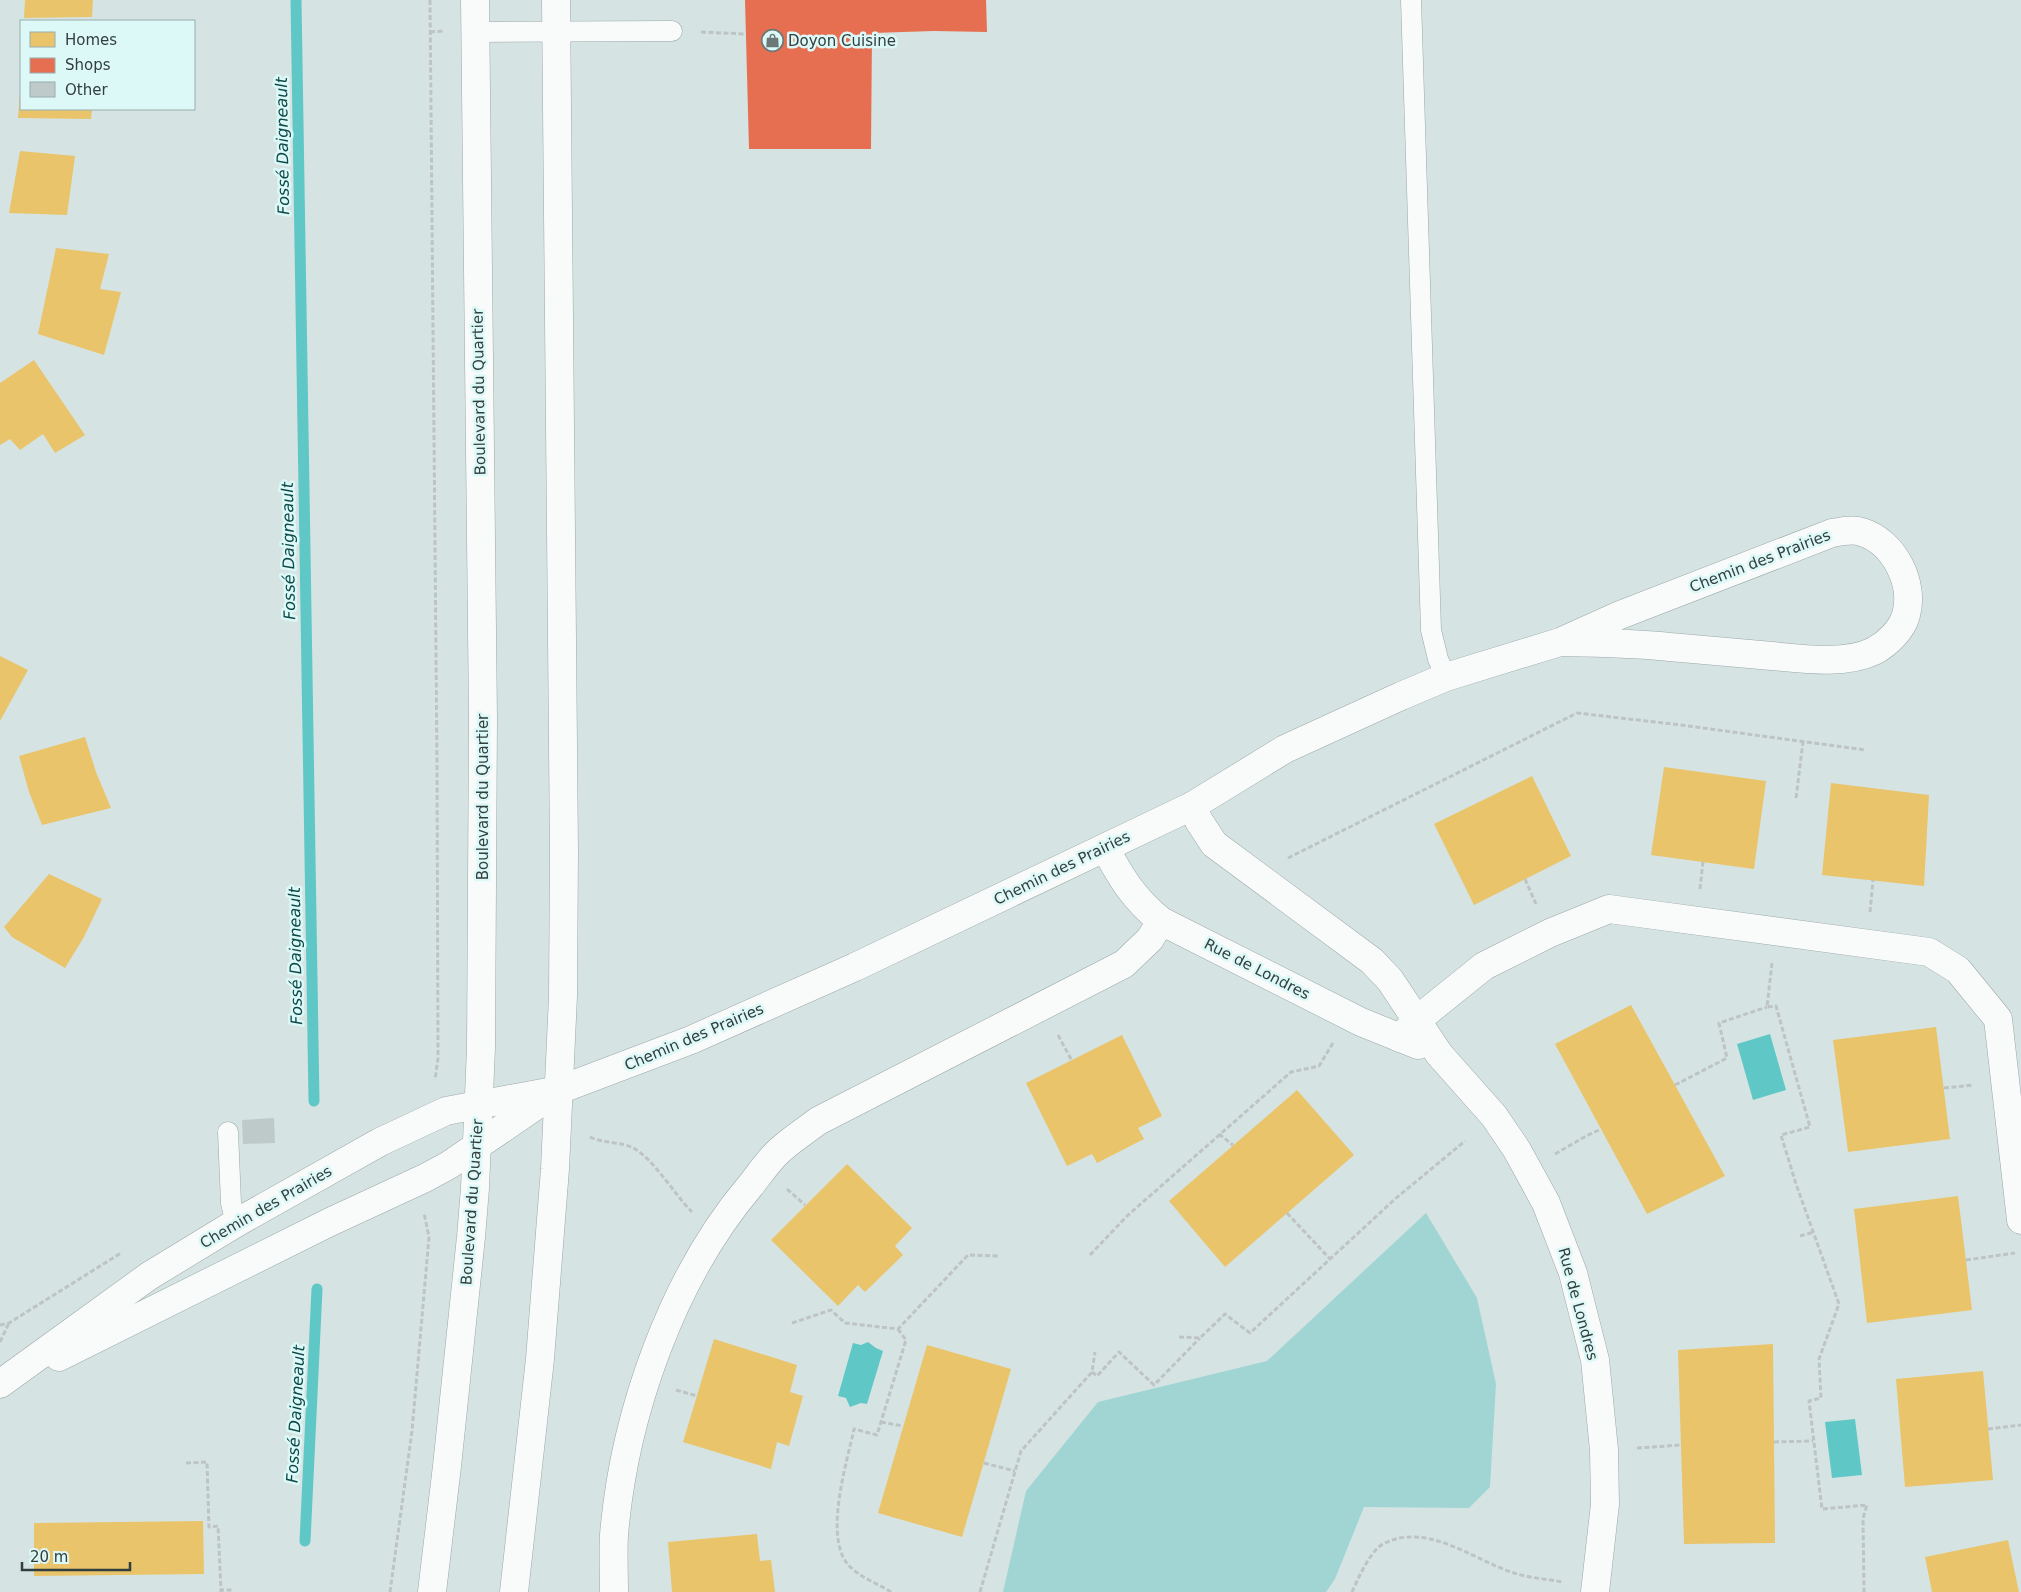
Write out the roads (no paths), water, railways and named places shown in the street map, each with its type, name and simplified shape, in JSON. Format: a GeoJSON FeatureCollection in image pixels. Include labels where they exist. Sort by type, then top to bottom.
{"type":"FeatureCollection","features":[{"type":"Feature","properties":{"kind":"street","name":"Boulevard du Quartier"},"geometry":{"type":"LineString","coordinates":[[432,1592],[475,1188],[481,1048],[483,844],[475,0]]}},
{"type":"Feature","properties":{"kind":"street"},"geometry":{"type":"LineString","coordinates":[[514,1592],[540,1359],[555,1169],[559,1090],[564,852],[556,0]]}},
{"type":"Feature","properties":{"kind":"street","name":"Chemin des Prairies"},"geometry":{"type":"LineString","coordinates":[[0,1385],[149,1276],[236,1223],[342,1163],[421,1122],[446,1110],[559,1090],[691,1040],[803,991],[1105,848],[1192,806],[1286,749],[1446,677],[1560,642],[1620,615],[1832,533],[1860,532],[1872,536],[1884,545],[1896,560],[1907,582],[1906,616],[1898,630],[1887,642],[1873,651],[1858,656],[1821,660],[1668,646],[1560,642]]}},
{"type":"Feature","properties":{"kind":"street","name":"Rue de Londres"},"geometry":{"type":"LineString","coordinates":[[1192,806],[1214,844],[1372,961],[1390,980],[1408,1029]]}},
{"type":"Feature","properties":{"kind":"street","name":"Rue de Londres"},"geometry":{"type":"LineString","coordinates":[[1105,848],[1138,901],[1161,921],[1361,1022],[1408,1029],[1439,1054],[1494,1116],[1517,1150],[1546,1203],[1575,1281],[1595,1360],[1604,1450],[1605,1504],[1595,1592]]}},
{"type":"Feature","properties":{"kind":"street"},"geometry":{"type":"LineString","coordinates":[[1408,1029],[1484,966],[1550,934],[1609,909],[1929,952],[1958,970],[1998,1019],[2021,1220]]}},
{"type":"Feature","properties":{"kind":"street"},"geometry":{"type":"LineString","coordinates":[[614,1592],[614,1536],[620,1489],[632,1428],[646,1381],[666,1326],[717,1230],[736,1203],[778,1152],[818,1121],[1124,964],[1150,939],[1161,921]]}},
{"type":"Feature","properties":{"kind":"street","name":"Chemin des Prairies"},"geometry":{"type":"LineString","coordinates":[[0,1385],[330,1222],[426,1178],[449,1165],[559,1090]]}},
{"type":"Feature","properties":{"kind":"lane"},"geometry":{"type":"LineString","coordinates":[[1411,0],[1431,630],[1438,659],[1446,677]]}},
{"type":"Feature","properties":{"kind":"lane"},"geometry":{"type":"LineString","coordinates":[[475,32],[672,31]]}},
{"type":"Feature","properties":{"kind":"lane"},"geometry":{"type":"LineString","coordinates":[[228,1132],[231,1203],[236,1223]]}},
{"type":"Feature","properties":{"kind":"water"},"geometry":{"type":"Polygon","coordinates":[[[1770,1034],[1786,1090],[1753,1100],[1737,1044],[1770,1034]]]}},
{"type":"Feature","properties":{"kind":"water"},"geometry":{"type":"Polygon","coordinates":[[[868,1342],[883,1351],[867,1404],[861,1403],[850,1407],[846,1398],[838,1396],[853,1343],[861,1345],[868,1342]]]}},
{"type":"Feature","properties":{"kind":"water"},"geometry":{"type":"Polygon","coordinates":[[[1855,1419],[1862,1475],[1832,1478],[1825,1422],[1855,1419]]]}},
{"type":"Feature","properties":{"kind":"waterway","name":"Fossé Daigneault"},"geometry":{"type":"LineString","coordinates":[[296,0],[314,1101]]}},
{"type":"Feature","properties":{"kind":"waterway","name":"Fossé Daigneault"},"geometry":{"type":"LineString","coordinates":[[305,1541],[317,1289]]}},
{"type":"Feature","properties":{"kind":"place","name":"Doyon Cuisine"},"geometry":{"type":"Point","coordinates":[772,41]}}]}
